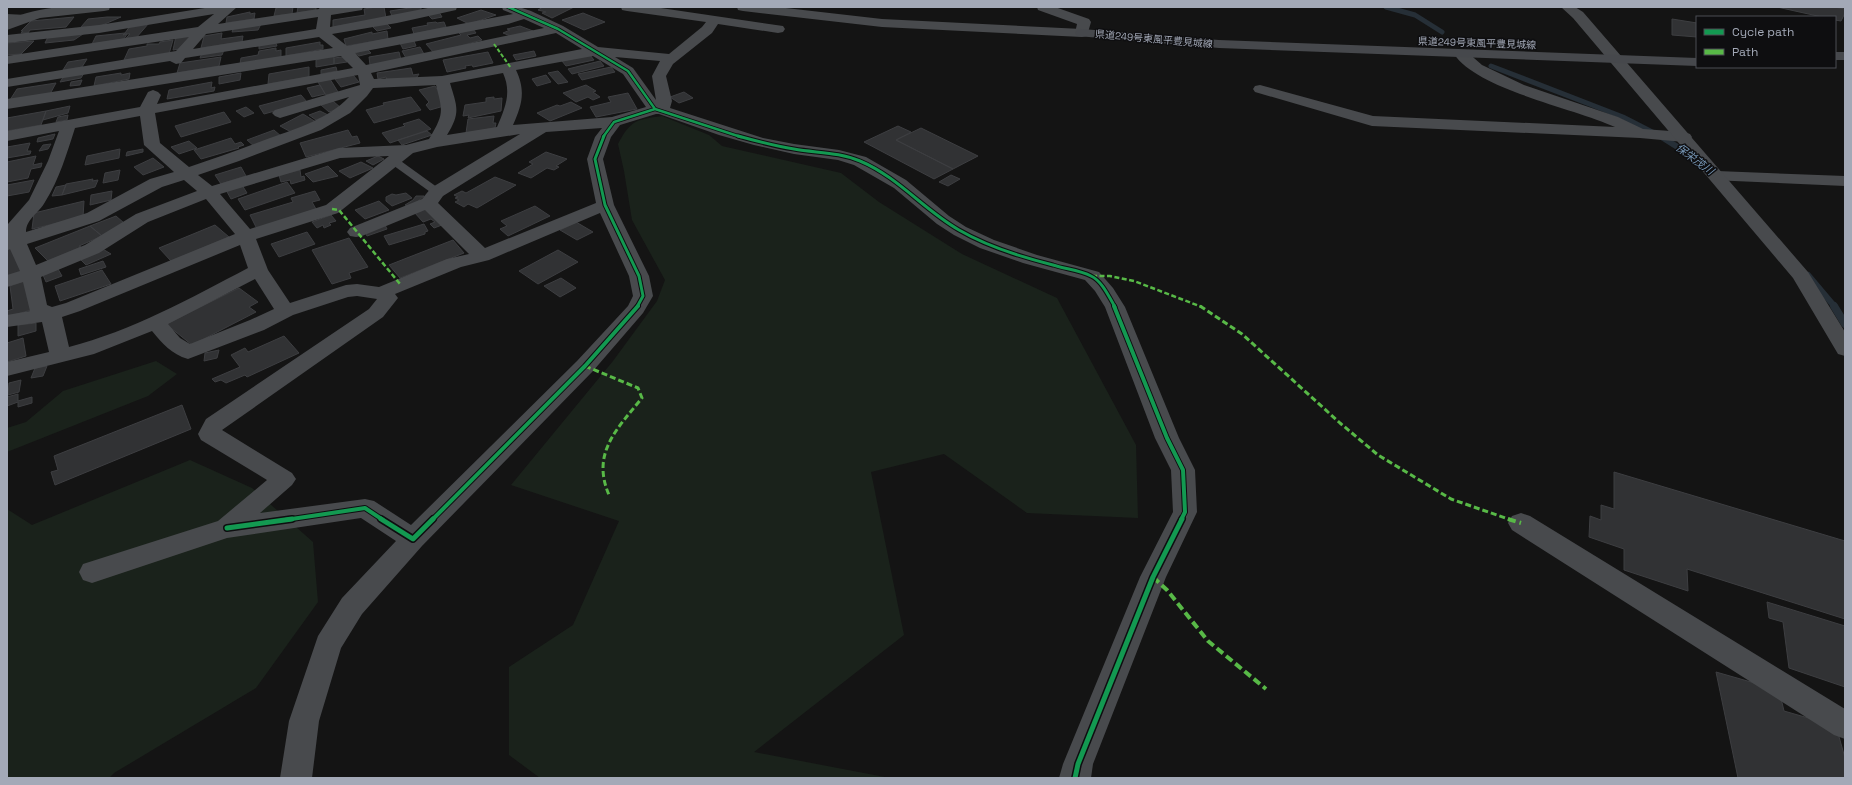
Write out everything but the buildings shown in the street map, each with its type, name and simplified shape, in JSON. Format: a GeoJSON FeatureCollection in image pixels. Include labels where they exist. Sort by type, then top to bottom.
{"type":"FeatureCollection","features":[{"type":"Feature","properties":{"kind":"main road","name":"県道249号東風平豊見城線"},"geometry":{"type":"LineString","coordinates":[[1082,33],[1151,29],[1230,35],[1696,51]]}},
{"type":"Feature","properties":{"kind":"main road","name":"県道249号東風平豊見城線"},"geometry":{"type":"LineString","coordinates":[[1082,33],[1219,44],[1696,62]]}},
{"type":"Feature","properties":{"kind":"street"},"geometry":{"type":"LineString","coordinates":[[11,21],[33,15],[104,7]]}},
{"type":"Feature","properties":{"kind":"street"},"geometry":{"type":"LineString","coordinates":[[232,7],[201,31],[160,80],[147,109],[152,145],[187,172],[209,192],[246,236],[258,270],[286,311]]}},
{"type":"Feature","properties":{"kind":"street"},"geometry":{"type":"LineString","coordinates":[[7,39],[99,29],[232,7]]}},
{"type":"Feature","properties":{"kind":"street"},"geometry":{"type":"LineString","coordinates":[[7,60],[201,31],[326,9],[357,7]]}},
{"type":"Feature","properties":{"kind":"street"},"geometry":{"type":"LineString","coordinates":[[7,83],[322,32],[397,19],[451,7]]}},
{"type":"Feature","properties":{"kind":"street"},"geometry":{"type":"LineString","coordinates":[[508,7],[558,29],[628,71],[659,110],[760,142],[794,149],[839,155],[860,161],[900,184],[943,220],[960,231],[987,244],[1030,259],[1092,276],[1103,288],[1115,307],[1167,438],[1183,470],[1185,512],[1154,577],[1078,764],[1075,778]]}},
{"type":"Feature","properties":{"kind":"street"},"geometry":{"type":"LineString","coordinates":[[627,7],[778,29]]}},
{"type":"Feature","properties":{"kind":"street"},"geometry":{"type":"LineString","coordinates":[[743,7],[882,23],[1082,33],[1084,22],[1043,7]]}},
{"type":"Feature","properties":{"kind":"street"},"geometry":{"type":"LineString","coordinates":[[1567,7],[1578,15],[1607,48],[1801,276],[1845,349]]}},
{"type":"Feature","properties":{"kind":"street"},"geometry":{"type":"LineString","coordinates":[[322,32],[326,9]]}},
{"type":"Feature","properties":{"kind":"street"},"geometry":{"type":"LineString","coordinates":[[7,104],[343,51],[508,20],[526,14]]}},
{"type":"Feature","properties":{"kind":"street"},"geometry":{"type":"LineString","coordinates":[[7,321],[51,314],[73,307],[246,236],[332,209],[400,155],[435,142],[503,130],[614,122],[659,110],[664,101],[659,76],[671,58],[707,30],[715,19]]}},
{"type":"Feature","properties":{"kind":"street"},"geometry":{"type":"LineString","coordinates":[[280,112],[366,81],[558,29]]}},
{"type":"Feature","properties":{"kind":"street"},"geometry":{"type":"LineString","coordinates":[[322,32],[343,51],[366,81]]}},
{"type":"Feature","properties":{"kind":"street"},"geometry":{"type":"LineString","coordinates":[[7,136],[147,109],[366,81],[442,80],[595,52],[671,58]]}},
{"type":"Feature","properties":{"kind":"street"},"geometry":{"type":"LineString","coordinates":[[1461,54],[1477,68],[1519,88],[1612,120],[1640,133]]}},
{"type":"Feature","properties":{"kind":"street"},"geometry":{"type":"LineString","coordinates":[[503,130],[516,98],[514,81],[508,68]]}},
{"type":"Feature","properties":{"kind":"street"},"geometry":{"type":"LineString","coordinates":[[435,142],[445,125],[450,108],[442,80]]}},
{"type":"Feature","properties":{"kind":"street"},"geometry":{"type":"LineString","coordinates":[[11,243],[94,216],[156,183],[233,158],[315,127],[345,110],[366,81]]}},
{"type":"Feature","properties":{"kind":"street"},"geometry":{"type":"LineString","coordinates":[[1260,89],[1372,120],[1640,133],[1684,137]]}},
{"type":"Feature","properties":{"kind":"street"},"geometry":{"type":"LineString","coordinates":[[296,778],[304,722],[328,645],[352,606],[414,539],[584,366],[636,310],[643,296],[639,276],[605,205],[595,159],[603,136],[614,122]]}},
{"type":"Feature","properties":{"kind":"street"},"geometry":{"type":"LineString","coordinates":[[11,243],[17,224],[38,202],[56,161],[69,124]]}},
{"type":"Feature","properties":{"kind":"street"},"geometry":{"type":"LineString","coordinates":[[356,232],[433,198],[541,128]]}},
{"type":"Feature","properties":{"kind":"street"},"geometry":{"type":"LineString","coordinates":[[7,281],[31,274],[92,249],[142,218],[209,192],[339,153],[400,155]]}},
{"type":"Feature","properties":{"kind":"street"},"geometry":{"type":"LineString","coordinates":[[1717,176],[1845,181]]}},
{"type":"Feature","properties":{"kind":"street"},"geometry":{"type":"LineString","coordinates":[[433,198],[482,256]]}},
{"type":"Feature","properties":{"kind":"street"},"geometry":{"type":"LineString","coordinates":[[381,293],[454,263],[482,256],[605,205]]}},
{"type":"Feature","properties":{"kind":"street"},"geometry":{"type":"LineString","coordinates":[[11,243],[31,274],[38,308],[51,314]]}},
{"type":"Feature","properties":{"kind":"street"},"geometry":{"type":"LineString","coordinates":[[7,369],[60,356],[106,342],[194,305],[258,270]]}},
{"type":"Feature","properties":{"kind":"street"},"geometry":{"type":"LineString","coordinates":[[156,322],[173,343],[188,352],[257,325],[286,311],[346,291],[357,290],[381,293],[388,298],[376,313],[214,425],[209,434],[284,479],[227,528]]}},
{"type":"Feature","properties":{"kind":"street"},"geometry":{"type":"LineString","coordinates":[[51,314],[60,356]]}},
{"type":"Feature","properties":{"kind":"street"},"geometry":{"type":"LineString","coordinates":[[92,572],[227,528],[365,508],[414,539]]}},
{"type":"Feature","properties":{"kind":"street"},"geometry":{"type":"LineString","coordinates":[[1521,523],[1845,725]]}},
{"type":"Feature","properties":{"kind":"lane"},"geometry":{"type":"LineString","coordinates":[[400,155],[433,198]]}},
{"type":"Feature","properties":{"kind":"shaded area"},"geometry":{"type":"Polygon","coordinates":[[[662,116],[709,135],[722,146],[841,173],[879,202],[962,254],[1057,298],[1136,445],[1138,518],[1027,513],[944,454],[871,472],[904,635],[754,752],[890,778],[540,778],[509,755],[509,667],[573,625],[619,521],[511,485],[613,361],[657,301],[665,280],[632,220],[618,144],[627,130],[635,122],[662,116]]]}},
{"type":"Feature","properties":{"kind":"shaded area"},"geometry":{"type":"Polygon","coordinates":[[[156,361],[177,374],[148,396],[7,452],[7,428],[26,422],[63,391],[156,361]]]}},
{"type":"Feature","properties":{"kind":"shaded area"},"geometry":{"type":"Polygon","coordinates":[[[190,460],[252,488],[313,542],[318,602],[256,688],[114,773],[109,778],[7,778],[7,509],[32,525],[190,460]]]}},
{"type":"Feature","properties":{"kind":"waterway","name":"保栄茂川"},"geometry":{"type":"LineString","coordinates":[[1386,7],[1415,15],[1442,32]]}},
{"type":"Feature","properties":{"kind":"waterway","name":"保栄茂川"},"geometry":{"type":"LineString","coordinates":[[1491,66],[1623,117],[1662,137]]}},
{"type":"Feature","properties":{"kind":"waterway","name":"保栄茂川"},"geometry":{"type":"LineString","coordinates":[[1660,136],[1695,158]]}},
{"type":"Feature","properties":{"kind":"waterway","name":"保栄茂川"},"geometry":{"type":"LineString","coordinates":[[1808,275],[1835,307]]}},
{"type":"Feature","properties":{"kind":"waterway","name":"保栄茂川"},"geometry":{"type":"LineString","coordinates":[[1834,306],[1845,324]]}},
{"type":"Feature","properties":{"kind":"marked path"},"geometry":{"type":"LineString","coordinates":[[494,44],[511,68]]}},
{"type":"Feature","properties":{"kind":"marked path"},"geometry":{"type":"LineString","coordinates":[[332,209],[339,210],[400,284]]}},
{"type":"Feature","properties":{"kind":"marked path"},"geometry":{"type":"LineString","coordinates":[[1092,276],[1110,276],[1134,281],[1199,305],[1242,334],[1340,423],[1378,455],[1451,499],[1521,523]]}},
{"type":"Feature","properties":{"kind":"marked path"},"geometry":{"type":"LineString","coordinates":[[585,366],[638,388],[642,398],[615,432],[605,451],[602,461],[602,474],[609,495]]}},
{"type":"Feature","properties":{"kind":"marked path"},"geometry":{"type":"LineString","coordinates":[[1153,577],[1167,590],[1208,641],[1266,689]]}},
{"type":"Feature","properties":{"kind":"cycle path"},"geometry":{"type":"LineString","coordinates":[[508,7],[558,29],[628,71],[655,109],[760,142],[794,149],[839,155],[860,161],[900,184],[943,220],[960,231],[987,244],[1030,259],[1092,276],[1103,288],[1115,307],[1167,438],[1183,470],[1185,512],[1153,577],[1078,764],[1075,778]]}},
{"type":"Feature","properties":{"kind":"cycle path"},"geometry":{"type":"LineString","coordinates":[[227,528],[365,508],[413,539],[585,366],[636,309],[643,296],[639,276],[605,205],[595,159],[603,137],[614,122],[655,109]]}}]}
